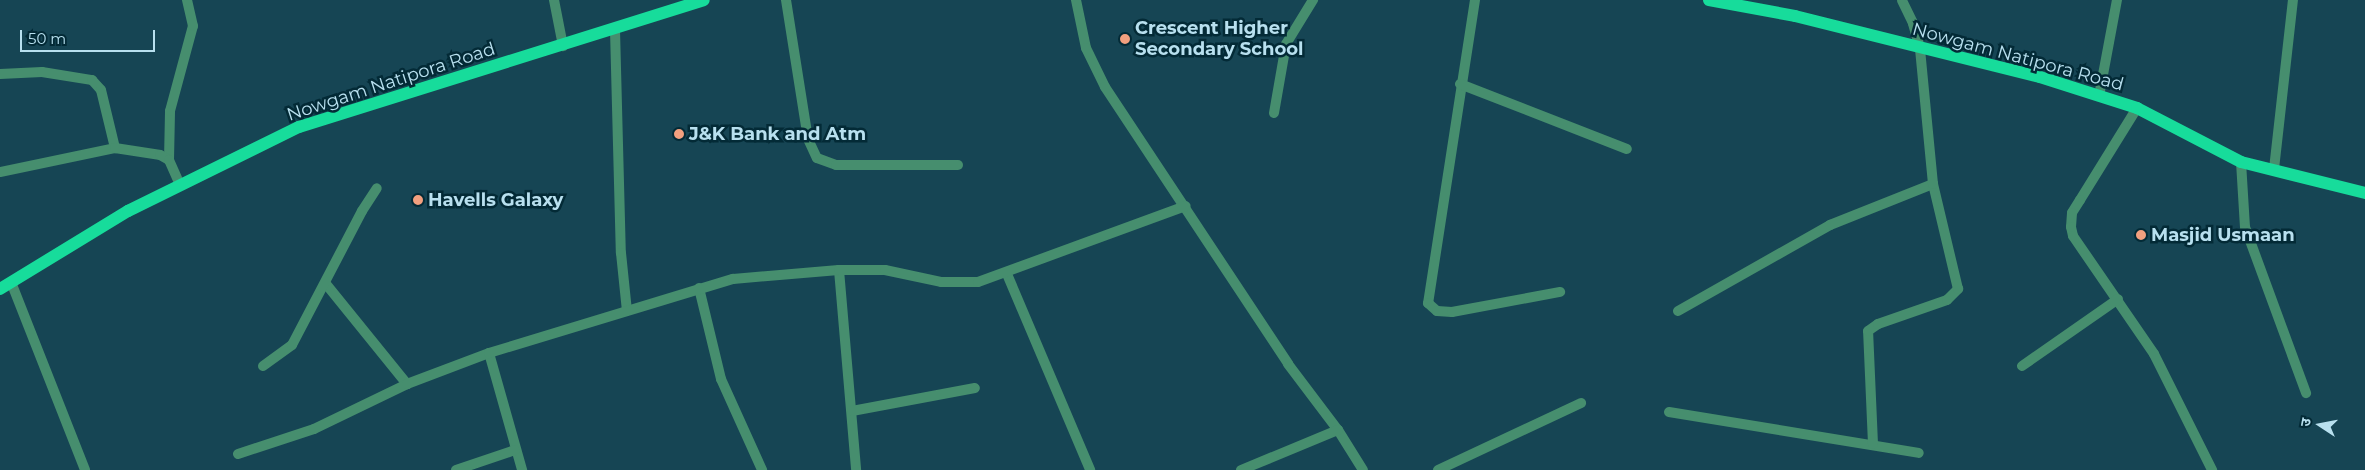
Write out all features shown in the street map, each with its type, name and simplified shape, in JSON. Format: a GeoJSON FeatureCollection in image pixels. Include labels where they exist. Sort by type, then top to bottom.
{"type":"FeatureCollection","features":[{"type":"Feature","properties":{"kind":"main road","name":"Nowgam Natipora Road"},"geometry":{"type":"LineString","coordinates":[[0,289],[128,211],[299,127],[615,30],[704,0]]}},
{"type":"Feature","properties":{"kind":"main road","name":"Nowgam Natipora Road"},"geometry":{"type":"LineString","coordinates":[[1710,0],[1795,16],[2040,77],[2137,108],[2241,162],[2365,193]]}},
{"type":"Feature","properties":{"kind":"street"},"geometry":{"type":"LineString","coordinates":[[180,185],[168,160],[170,111],[193,26],[187,0]]}},
{"type":"Feature","properties":{"kind":"street"},"geometry":{"type":"LineString","coordinates":[[554,0],[563,46]]}},
{"type":"Feature","properties":{"kind":"street"},"geometry":{"type":"LineString","coordinates":[[786,0],[808,138],[817,158],[836,165],[958,164]]}},
{"type":"Feature","properties":{"kind":"street"},"geometry":{"type":"LineString","coordinates":[[1076,0],[1084,41],[1094,67],[1288,364],[1338,430],[1363,470]]}},
{"type":"Feature","properties":{"kind":"street"},"geometry":{"type":"LineString","coordinates":[[1274,113],[1286,44],[1313,0]]}},
{"type":"Feature","properties":{"kind":"street"},"geometry":{"type":"LineString","coordinates":[[1475,0],[1460,84],[1428,303],[1437,311],[1452,312],[1560,292]]}},
{"type":"Feature","properties":{"kind":"street"},"geometry":{"type":"LineString","coordinates":[[1873,444],[1868,331],[1878,324],[1947,300],[1958,289],[1933,184],[1920,48],[1913,23],[1902,0]]}},
{"type":"Feature","properties":{"kind":"street"},"geometry":{"type":"LineString","coordinates":[[2099,96],[2117,0]]}},
{"type":"Feature","properties":{"kind":"street"},"geometry":{"type":"LineString","coordinates":[[2274,169],[2293,0]]}},
{"type":"Feature","properties":{"kind":"street"},"geometry":{"type":"LineString","coordinates":[[615,30],[621,253],[627,311]]}},
{"type":"Feature","properties":{"kind":"street"},"geometry":{"type":"LineString","coordinates":[[0,74],[42,72],[92,80],[101,90],[116,148]]}},
{"type":"Feature","properties":{"kind":"street"},"geometry":{"type":"LineString","coordinates":[[1460,84],[1627,149]]}},
{"type":"Feature","properties":{"kind":"street"},"geometry":{"type":"LineString","coordinates":[[2137,108],[2071,219],[2073,236],[2154,354],[2212,470]]}},
{"type":"Feature","properties":{"kind":"street"},"geometry":{"type":"LineString","coordinates":[[0,172],[116,148],[146,151],[168,160]]}},
{"type":"Feature","properties":{"kind":"street"},"geometry":{"type":"LineString","coordinates":[[2241,162],[2245,227],[2306,393]]}},
{"type":"Feature","properties":{"kind":"street"},"geometry":{"type":"LineString","coordinates":[[1678,311],[1830,225],[1933,184]]}},
{"type":"Feature","properties":{"kind":"street"},"geometry":{"type":"LineString","coordinates":[[263,366],[292,345],[326,284],[362,211],[377,188]]}},
{"type":"Feature","properties":{"kind":"street"},"geometry":{"type":"LineString","coordinates":[[238,454],[328,424],[407,384],[489,353],[733,279],[839,270],[885,270],[958,283],[1007,274],[1101,234],[1186,206]]}},
{"type":"Feature","properties":{"kind":"street"},"geometry":{"type":"LineString","coordinates":[[839,270],[856,470]]}},
{"type":"Feature","properties":{"kind":"street"},"geometry":{"type":"LineString","coordinates":[[1007,274],[1090,470]]}},
{"type":"Feature","properties":{"kind":"street"},"geometry":{"type":"LineString","coordinates":[[11,282],[85,470]]}},
{"type":"Feature","properties":{"kind":"street"},"geometry":{"type":"LineString","coordinates":[[326,284],[407,384]]}},
{"type":"Feature","properties":{"kind":"street"},"geometry":{"type":"LineString","coordinates":[[699,288],[721,379],[762,470]]}},
{"type":"Feature","properties":{"kind":"street"},"geometry":{"type":"LineString","coordinates":[[2022,366],[2118,299]]}},
{"type":"Feature","properties":{"kind":"street"},"geometry":{"type":"LineString","coordinates":[[489,353],[522,470]]}},
{"type":"Feature","properties":{"kind":"street"},"geometry":{"type":"LineString","coordinates":[[852,411],[975,388]]}},
{"type":"Feature","properties":{"kind":"street"},"geometry":{"type":"LineString","coordinates":[[1438,470],[1581,404]]}},
{"type":"Feature","properties":{"kind":"street"},"geometry":{"type":"LineString","coordinates":[[1669,412],[1920,453]]}},
{"type":"Feature","properties":{"kind":"street"},"geometry":{"type":"LineString","coordinates":[[1241,470],[1338,430]]}},
{"type":"Feature","properties":{"kind":"street"},"geometry":{"type":"LineString","coordinates":[[456,470],[515,450]]}},
{"type":"Feature","properties":{"kind":"place","name":"Crescent Higher Secondary School"},"geometry":{"type":"Point","coordinates":[1125,39]}},
{"type":"Feature","properties":{"kind":"place","name":"J&K Bank and Atm"},"geometry":{"type":"Point","coordinates":[679,134]}},
{"type":"Feature","properties":{"kind":"place","name":"Havells Galaxy"},"geometry":{"type":"Point","coordinates":[418,200]}},
{"type":"Feature","properties":{"kind":"place","name":"Masjid Usmaan"},"geometry":{"type":"Point","coordinates":[2141,235]}}]}
